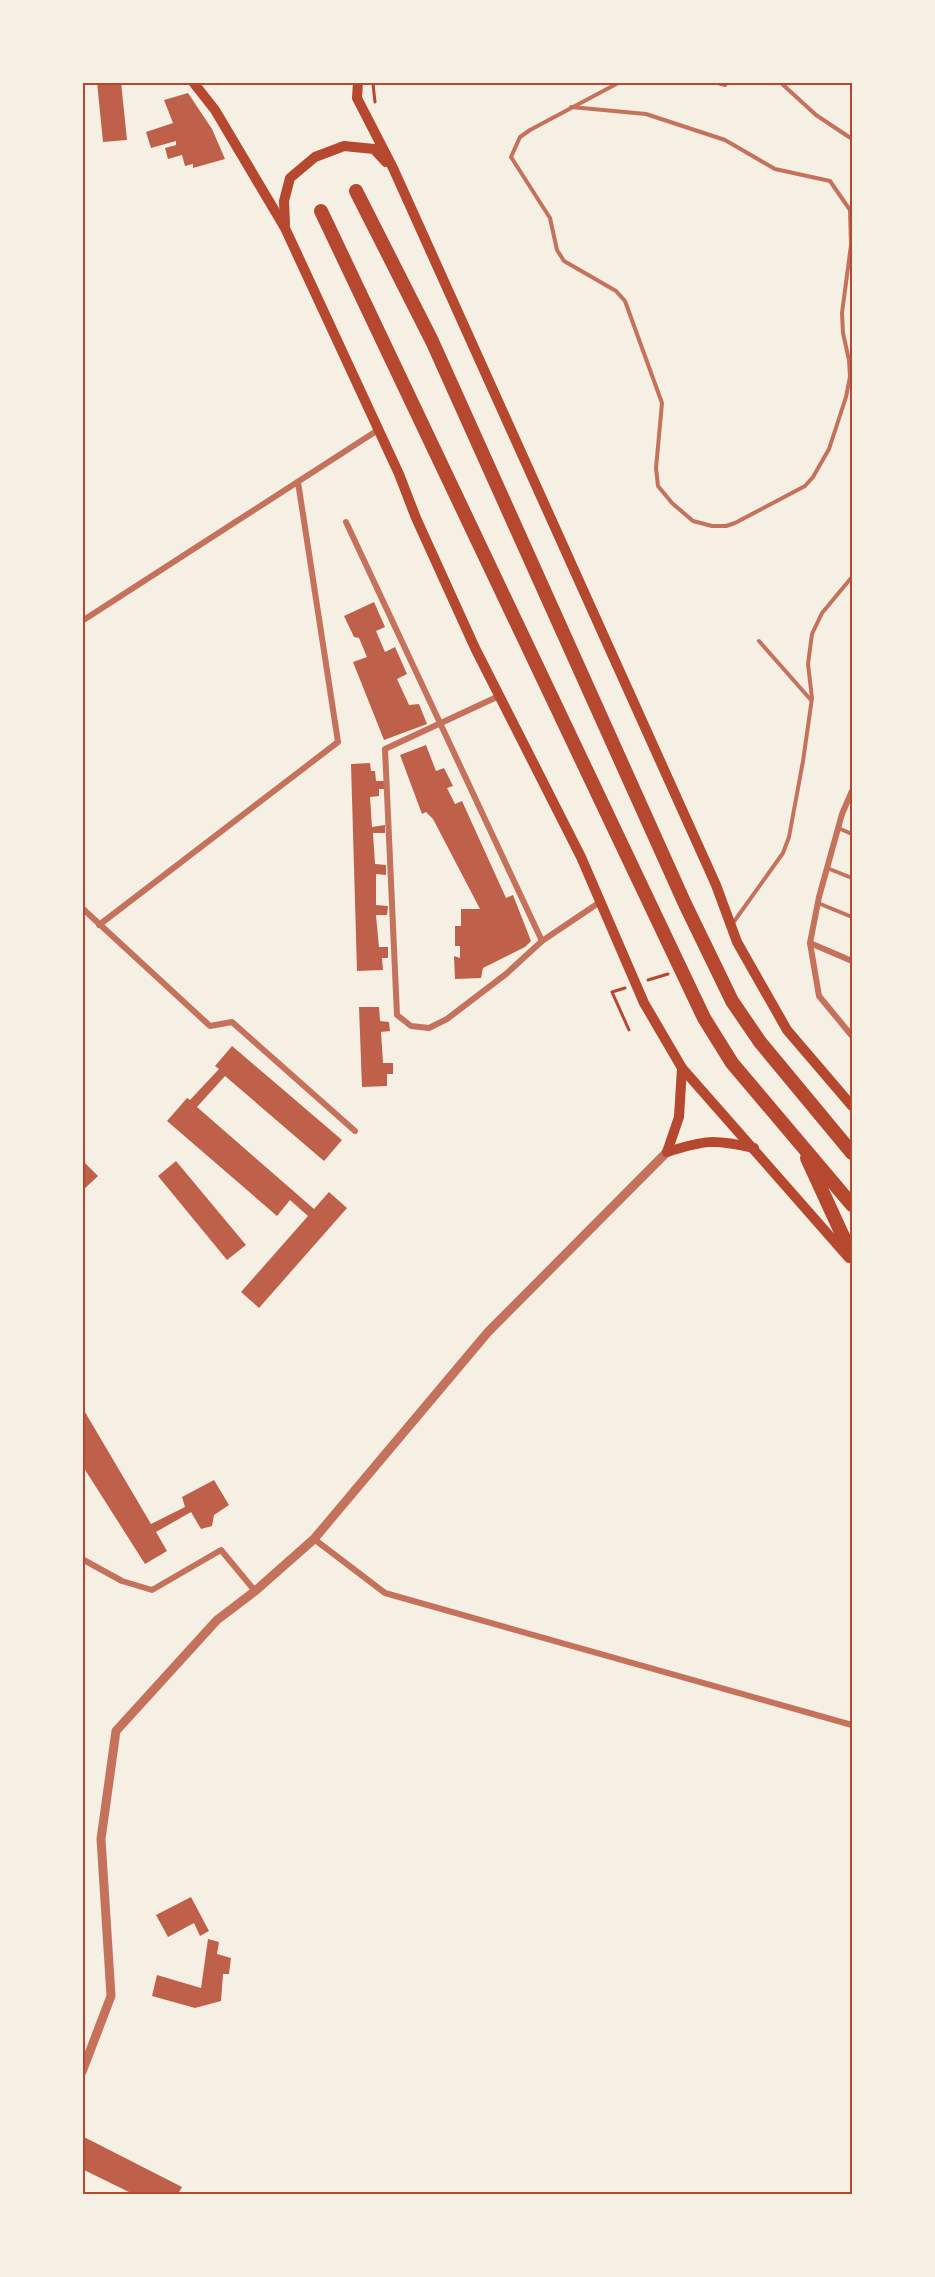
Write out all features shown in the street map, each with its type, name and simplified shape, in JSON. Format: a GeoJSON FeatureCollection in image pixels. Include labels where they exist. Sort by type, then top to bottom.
{"type":"FeatureCollection","features":[{"type":"Feature","properties":{"kind":"highway"},"geometry":{"type":"LineString","coordinates":[[356,192],[432,341],[685,904],[732,1001],[760,1042],[852,1153]]}},
{"type":"Feature","properties":{"kind":"highway"},"geometry":{"type":"LineString","coordinates":[[321,211],[704,1018],[732,1063],[852,1205]]}},
{"type":"Feature","properties":{"kind":"highway"},"geometry":{"type":"LineString","coordinates":[[823,1118],[852,1140]]}},
{"type":"Feature","properties":{"kind":"highway"},"geometry":{"type":"LineString","coordinates":[[798,1140],[852,1256]]}},
{"type":"Feature","properties":{"kind":"main road"},"geometry":{"type":"LineString","coordinates":[[193,82],[215,110],[285,228],[499,696],[572,837],[644,1003],[682,1068],[852,1262]]}},
{"type":"Feature","properties":{"kind":"main road"},"geometry":{"type":"LineString","coordinates":[[358,82],[357,98],[393,168],[716,885],[737,942],[787,1030],[852,1106]]}},
{"type":"Feature","properties":{"kind":"main road"},"geometry":{"type":"LineString","coordinates":[[285,228],[284,201],[290,178],[315,156],[344,146],[374,149],[393,168]]}},
{"type":"Feature","properties":{"kind":"main road"},"geometry":{"type":"LineString","coordinates":[[667,1152],[679,1117],[682,1068]]}},
{"type":"Feature","properties":{"kind":"main road"},"geometry":{"type":"LineString","coordinates":[[667,1152],[699,1142],[724,1141],[753,1148]]}},
{"type":"Feature","properties":{"kind":"street"},"geometry":{"type":"LineString","coordinates":[[82,621],[378,430]]}},
{"type":"Feature","properties":{"kind":"street"},"geometry":{"type":"LineString","coordinates":[[99,925],[338,742],[298,483]]}},
{"type":"Feature","properties":{"kind":"street"},"geometry":{"type":"LineString","coordinates":[[346,522],[542,941]]}},
{"type":"Feature","properties":{"kind":"street"},"geometry":{"type":"LineString","coordinates":[[499,696],[385,749],[397,1015],[411,1026],[429,1028],[447,1019],[506,974],[542,941],[600,902]]}},
{"type":"Feature","properties":{"kind":"street"},"geometry":{"type":"LineString","coordinates":[[852,791],[838,828],[810,943],[819,996],[852,1036]]}},
{"type":"Feature","properties":{"kind":"street"},"geometry":{"type":"LineString","coordinates":[[82,908],[210,1026],[232,1022],[356,1131]]}},
{"type":"Feature","properties":{"kind":"street"},"geometry":{"type":"LineString","coordinates":[[810,943],[852,961]]}},
{"type":"Feature","properties":{"kind":"street"},"geometry":{"type":"LineString","coordinates":[[82,2072],[111,1996],[101,1839],[116,1731],[217,1620],[255,1591],[314,1539],[488,1332],[667,1152]]}},
{"type":"Feature","properties":{"kind":"street"},"geometry":{"type":"LineString","coordinates":[[314,1539],[386,1593],[852,1725]]}},
{"type":"Feature","properties":{"kind":"street"},"geometry":{"type":"LineString","coordinates":[[82,1558],[122,1581],[152,1590],[221,1550],[255,1591]]}},
{"type":"Feature","properties":{"kind":"lane"},"geometry":{"type":"LineString","coordinates":[[571,107],[646,114],[709,134],[775,169],[830,181],[850,210],[851,245],[842,313],[850,377],[846,398],[829,449],[820,468],[804,486],[735,523],[726,526],[711,526],[693,521],[672,503],[658,486],[656,468],[662,403],[625,302],[616,291],[564,261],[557,250],[550,218],[512,157],[520,137],[571,107],[620,82]]}},
{"type":"Feature","properties":{"kind":"lane"},"geometry":{"type":"LineString","coordinates":[[714,82],[725,85],[728,82]]}},
{"type":"Feature","properties":{"kind":"lane"},"geometry":{"type":"LineString","coordinates":[[780,82],[816,115],[852,139]]}},
{"type":"Feature","properties":{"kind":"lane"},"geometry":{"type":"LineString","coordinates":[[731,926],[783,853],[789,837],[811,700],[808,657],[812,634],[822,614],[852,577]]}},
{"type":"Feature","properties":{"kind":"lane"},"geometry":{"type":"LineString","coordinates":[[759,641],[811,700]]}},
{"type":"Feature","properties":{"kind":"lane"},"geometry":{"type":"LineString","coordinates":[[838,828],[852,834]]}},
{"type":"Feature","properties":{"kind":"lane"},"geometry":{"type":"LineString","coordinates":[[827,868],[852,878]]}},
{"type":"Feature","properties":{"kind":"lane"},"geometry":{"type":"LineString","coordinates":[[818,903],[852,917]]}},
{"type":"Feature","properties":{"kind":"path"},"geometry":{"type":"LineString","coordinates":[[373,82],[376,110]]}},
{"type":"Feature","properties":{"kind":"path"},"geometry":{"type":"LineString","coordinates":[[612,992],[629,1030]]}},
{"type":"Feature","properties":{"kind":"building"},"geometry":{"type":"Polygon","coordinates":[[[97,82],[121,82],[127,140],[103,142],[97,82]]]}},
{"type":"Feature","properties":{"kind":"building"},"geometry":{"type":"Polygon","coordinates":[[[188,93],[212,129],[225,159],[193,168],[193,164],[185,166],[182,155],[168,159],[165,148],[176,145],[176,141],[151,148],[146,132],[173,123],[164,100],[188,93]]]}},
{"type":"Feature","properties":{"kind":"building"},"geometry":{"type":"Polygon","coordinates":[[[374,602],[385,627],[376,631],[385,652],[395,647],[407,674],[397,679],[409,705],[419,704],[427,724],[384,740],[353,662],[367,657],[359,638],[354,637],[344,616],[374,602]]]}},
{"type":"Feature","properties":{"kind":"building"},"geometry":{"type":"Polygon","coordinates":[[[426,745],[436,771],[444,768],[453,786],[447,788],[455,804],[462,801],[506,898],[513,895],[531,941],[525,947],[483,968],[481,978],[455,979],[454,956],[460,958],[460,946],[455,946],[455,926],[461,926],[461,909],[480,909],[433,819],[426,812],[422,814],[400,755],[426,745]]]}},
{"type":"Feature","properties":{"kind":"building"},"geometry":{"type":"Polygon","coordinates":[[[370,763],[371,771],[375,771],[376,781],[384,781],[384,789],[379,789],[379,796],[370,797],[372,827],[385,825],[385,833],[373,833],[375,864],[386,865],[386,875],[376,874],[376,905],[388,906],[387,915],[376,915],[379,947],[388,947],[388,958],[382,958],[383,970],[357,971],[351,764],[370,763]]]}},
{"type":"Feature","properties":{"kind":"building"},"geometry":{"type":"Polygon","coordinates":[[[359,1007],[379,1007],[380,1021],[389,1022],[390,1031],[381,1032],[383,1063],[393,1063],[393,1074],[387,1074],[387,1086],[362,1087],[359,1007]]]}},
{"type":"Feature","properties":{"kind":"building"},"geometry":{"type":"Polygon","coordinates":[[[232,1046],[342,1140],[324,1161],[225,1076],[197,1107],[314,1209],[329,1192],[347,1208],[259,1308],[241,1292],[308,1216],[290,1200],[277,1216],[167,1121],[187,1098],[190,1100],[219,1069],[215,1066],[232,1046]]]}},
{"type":"Feature","properties":{"kind":"building"},"geometry":{"type":"Polygon","coordinates":[[[82,1160],[98,1176],[82,1191],[82,1160]]]}},
{"type":"Feature","properties":{"kind":"building"},"geometry":{"type":"Polygon","coordinates":[[[176,1161],[246,1245],[227,1260],[158,1176],[176,1161]]]}},
{"type":"Feature","properties":{"kind":"building"},"geometry":{"type":"Polygon","coordinates":[[[82,1407],[151,1524],[185,1507],[182,1497],[214,1480],[229,1505],[214,1515],[212,1526],[201,1529],[191,1512],[156,1532],[167,1551],[145,1564],[82,1465],[82,1407]]]}},
{"type":"Feature","properties":{"kind":"building"},"geometry":{"type":"Polygon","coordinates":[[[191,1897],[209,1931],[200,1936],[194,1923],[168,1937],[156,1915],[191,1897]]]}},
{"type":"Feature","properties":{"kind":"building"},"geometry":{"type":"Polygon","coordinates":[[[208,1939],[219,1942],[217,1954],[231,1958],[229,1974],[223,1974],[221,2001],[195,2008],[152,1996],[157,1975],[201,1988],[208,1939]]]}},
{"type":"Feature","properties":{"kind":"building"},"geometry":{"type":"Polygon","coordinates":[[[82,2136],[182,2187],[178,2194],[133,2194],[82,2169],[82,2136]]]}}]}
